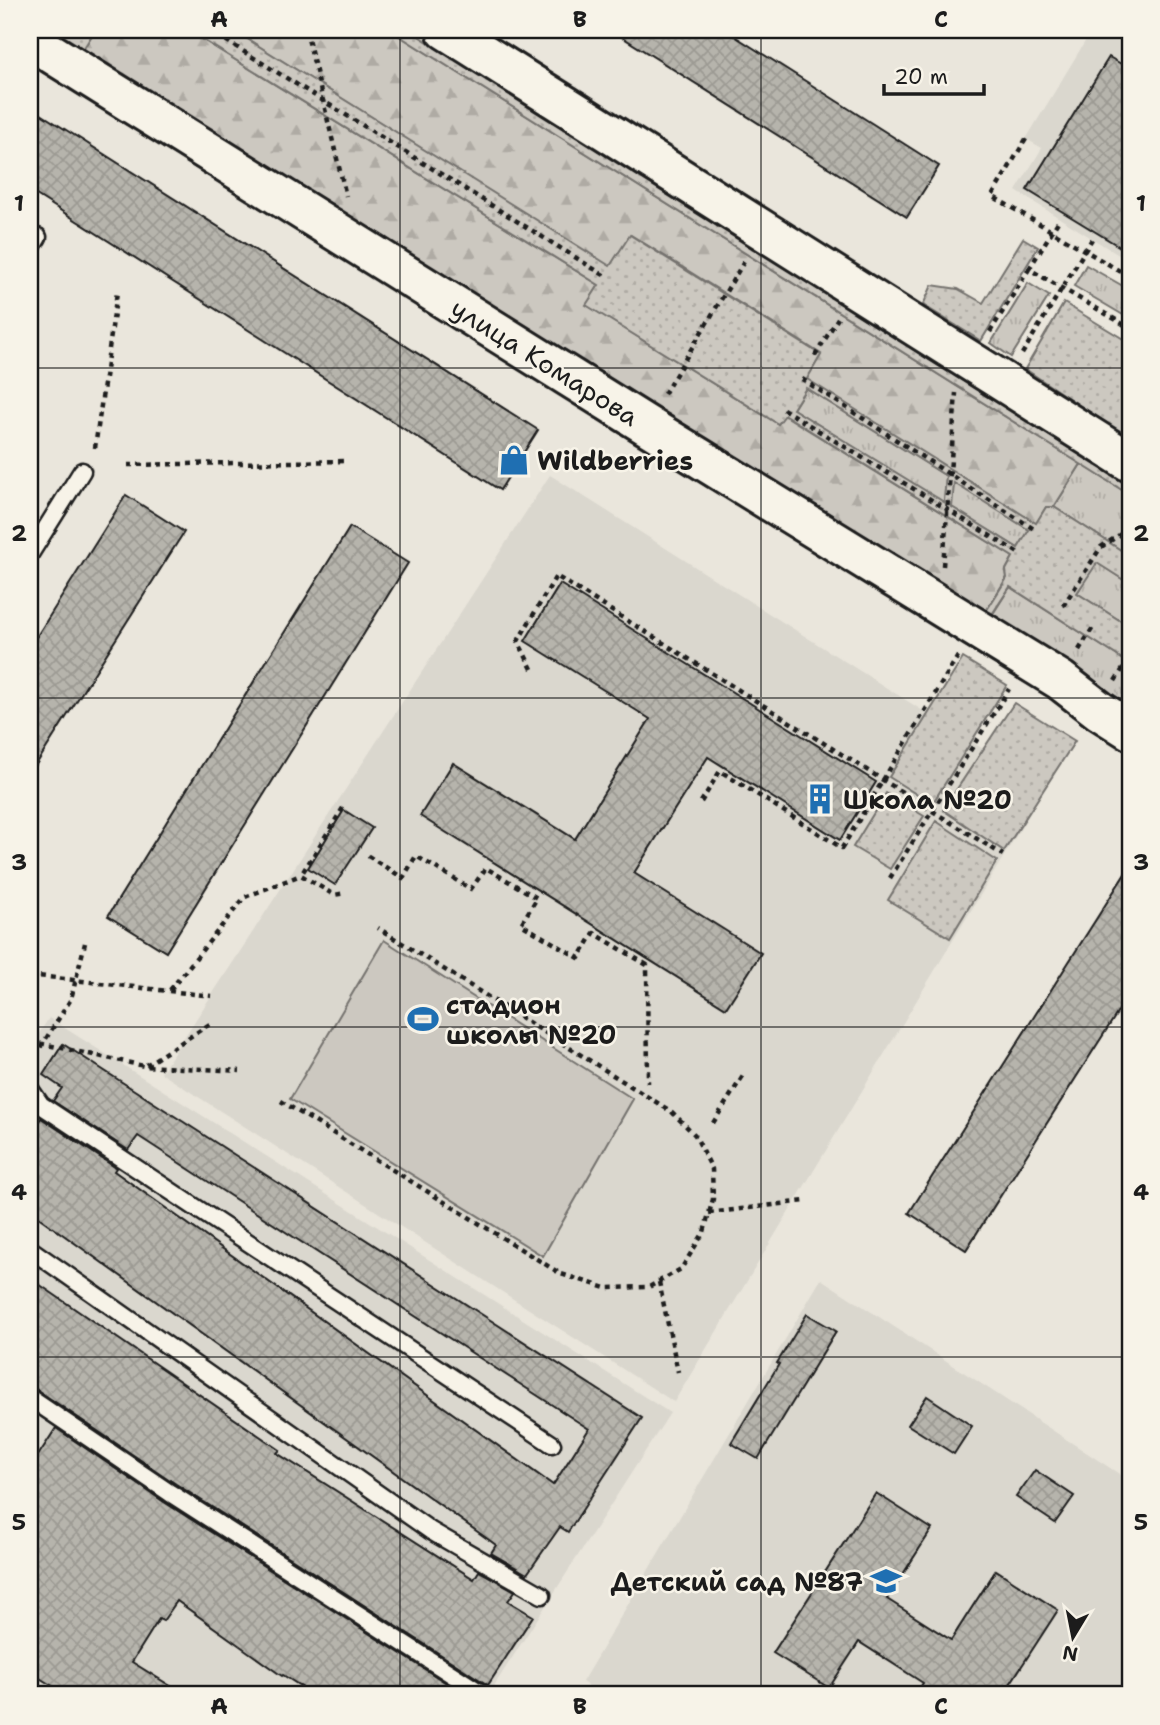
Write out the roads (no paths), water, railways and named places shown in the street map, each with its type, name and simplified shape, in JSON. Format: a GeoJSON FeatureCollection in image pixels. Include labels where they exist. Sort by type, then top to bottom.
{"type":"FeatureCollection","features":[{"type":"Feature","properties":{"kind":"street"},"geometry":{"type":"LineString","coordinates":[[446,30],[1130,462]]}},
{"type":"Feature","properties":{"kind":"street","name":"улица Комарова"},"geometry":{"type":"LineString","coordinates":[[30,40],[1060,680],[1130,730]]}},
{"type":"Feature","properties":{"kind":"lane"},"geometry":{"type":"LineString","coordinates":[[30,554],[82,471]]}},
{"type":"Feature","properties":{"kind":"lane"},"geometry":{"type":"LineString","coordinates":[[30,1089],[41,1105],[552,1444]]}},
{"type":"Feature","properties":{"kind":"lane"},"geometry":{"type":"LineString","coordinates":[[30,1249],[431,1531],[542,1595]]}},
{"type":"Feature","properties":{"kind":"lane"},"geometry":{"type":"LineString","coordinates":[[30,1398],[170,1493],[484,1695]]}},
{"type":"Feature","properties":{"kind":"place","name":"Wildberries"},"geometry":{"type":"Point","coordinates":[514,460]}},
{"type":"Feature","properties":{"kind":"place","name":"Школа №20"},"geometry":{"type":"Point","coordinates":[820,799]}},
{"type":"Feature","properties":{"kind":"place","name":"стадион школы №20"},"geometry":{"type":"Point","coordinates":[423,1019]}},
{"type":"Feature","properties":{"kind":"place","name":"Детский сад №87"},"geometry":{"type":"Point","coordinates":[886,1581]}}]}
